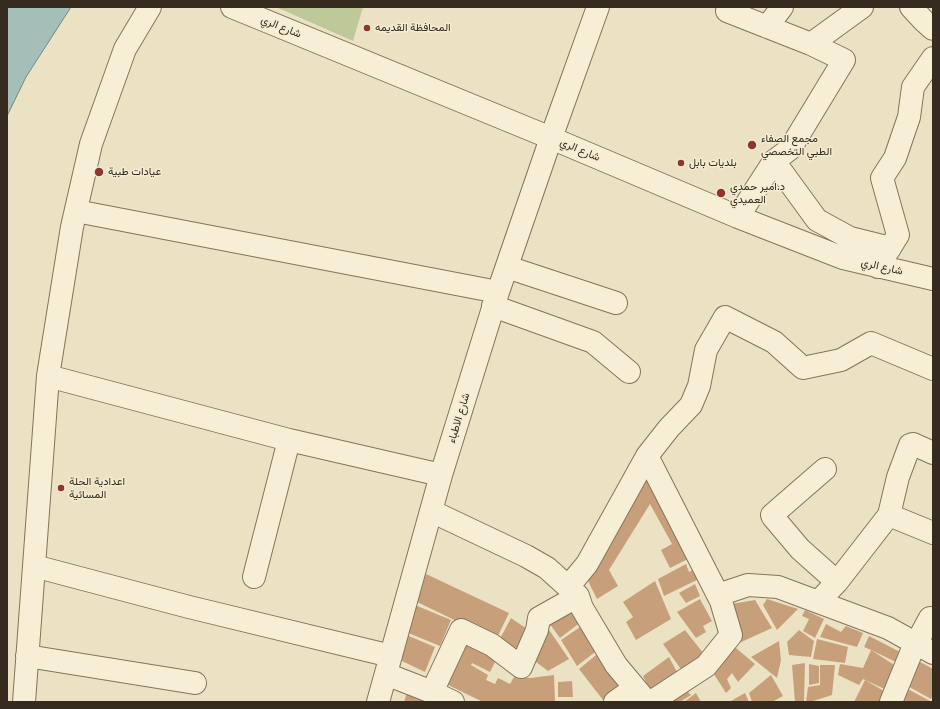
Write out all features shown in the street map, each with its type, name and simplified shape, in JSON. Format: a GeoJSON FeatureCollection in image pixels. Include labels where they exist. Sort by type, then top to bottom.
{"type":"FeatureCollection","features":[{"type":"Feature","properties":{"kind":"street"},"geometry":{"type":"LineString","coordinates":[[24,702],[48,376],[72,227],[91,144],[125,49],[150,7]]}},
{"type":"Feature","properties":{"kind":"street","name":"شارع الري"},"geometry":{"type":"LineString","coordinates":[[232,7],[551,138],[738,217],[843,258],[933,279]]}},
{"type":"Feature","properties":{"kind":"street","name":"شارع الاطباء"},"geometry":{"type":"LineString","coordinates":[[378,702],[441,475],[496,299],[598,7]]}},
{"type":"Feature","properties":{"kind":"street"},"geometry":{"type":"LineString","coordinates":[[767,27],[782,7]]}},
{"type":"Feature","properties":{"kind":"street"},"geometry":{"type":"LineString","coordinates":[[811,44],[862,7]]}},
{"type":"Feature","properties":{"kind":"street"},"geometry":{"type":"LineString","coordinates":[[728,11],[811,44],[844,60],[790,149],[774,161],[738,217]]}},
{"type":"Feature","properties":{"kind":"street"},"geometry":{"type":"LineString","coordinates":[[878,267],[898,235],[882,178],[895,158],[908,117],[913,87],[933,58]]}},
{"type":"Feature","properties":{"kind":"street"},"geometry":{"type":"LineString","coordinates":[[774,161],[817,220],[850,238],[890,248]]}},
{"type":"Feature","properties":{"kind":"street"},"geometry":{"type":"LineString","coordinates":[[76,211],[496,299],[593,342],[629,372]]}},
{"type":"Feature","properties":{"kind":"street"},"geometry":{"type":"LineString","coordinates":[[507,267],[616,303]]}},
{"type":"Feature","properties":{"kind":"street"},"geometry":{"type":"LineString","coordinates":[[432,692],[461,630],[492,645],[521,667],[537,630],[539,618],[573,592],[646,456],[669,428],[691,405],[700,386],[706,350],[725,317],[774,342],[804,368],[841,360],[871,343],[933,369]]}},
{"type":"Feature","properties":{"kind":"street"},"geometry":{"type":"LineString","coordinates":[[48,376],[289,440],[441,475]]}},
{"type":"Feature","properties":{"kind":"street"},"geometry":{"type":"LineString","coordinates":[[254,577],[289,440]]}},
{"type":"Feature","properties":{"kind":"street"},"geometry":{"type":"LineString","coordinates":[[818,602],[837,582],[889,515],[898,477],[910,445],[913,444],[933,453]]}},
{"type":"Feature","properties":{"kind":"street"},"geometry":{"type":"LineString","coordinates":[[646,456],[721,601],[731,635],[706,666],[651,702]]}},
{"type":"Feature","properties":{"kind":"street"},"geometry":{"type":"LineString","coordinates":[[825,469],[772,515],[800,549],[837,582]]}},
{"type":"Feature","properties":{"kind":"street"},"geometry":{"type":"LineString","coordinates":[[431,511],[526,556],[547,568],[573,592],[616,665],[641,695],[615,702]]}},
{"type":"Feature","properties":{"kind":"street"},"geometry":{"type":"LineString","coordinates":[[889,515],[933,533]]}},
{"type":"Feature","properties":{"kind":"street"},"geometry":{"type":"LineString","coordinates":[[34,566],[189,607],[388,665],[432,692],[453,702]]}},
{"type":"Feature","properties":{"kind":"street"},"geometry":{"type":"LineString","coordinates":[[718,595],[748,585],[778,587],[888,628],[924,648]]}},
{"type":"Feature","properties":{"kind":"street"},"geometry":{"type":"LineString","coordinates":[[924,648],[930,618]]}},
{"type":"Feature","properties":{"kind":"street"},"geometry":{"type":"LineString","coordinates":[[891,702],[911,653],[924,648]]}},
{"type":"Feature","properties":{"kind":"street"},"geometry":{"type":"LineString","coordinates":[[27,656],[196,683]]}},
{"type":"Feature","properties":{"kind":"green space"},"geometry":{"type":"Polygon","coordinates":[[[276,7],[363,7],[353,41],[276,7]]]}},
{"type":"Feature","properties":{"kind":"water"},"geometry":{"type":"Polygon","coordinates":[[[7,7],[71,7],[26,77],[7,116],[7,7]]]}},
{"type":"Feature","properties":{"kind":"building"},"geometry":{"type":"Polygon","coordinates":[[[648,469],[694,556],[670,568],[661,550],[672,544],[650,504],[609,570],[618,586],[597,599],[589,583],[588,572],[648,469]]]}},
{"type":"Feature","properties":{"kind":"building"},"geometry":{"type":"Polygon","coordinates":[[[686,564],[689,572],[699,566],[703,577],[664,596],[658,579],[686,564]]]}},
{"type":"Feature","properties":{"kind":"building"},"geometry":{"type":"Polygon","coordinates":[[[426,574],[509,613],[496,640],[417,602],[426,574]]]}},
{"type":"Feature","properties":{"kind":"building"},"geometry":{"type":"Polygon","coordinates":[[[655,581],[671,619],[636,640],[626,622],[633,617],[623,602],[655,581]]]}},
{"type":"Feature","properties":{"kind":"building"},"geometry":{"type":"Polygon","coordinates":[[[695,584],[700,596],[686,603],[679,593],[695,584]]]}},
{"type":"Feature","properties":{"kind":"building"},"geometry":{"type":"Polygon","coordinates":[[[700,599],[712,621],[703,626],[706,632],[696,638],[677,612],[700,599]]]}},
{"type":"Feature","properties":{"kind":"building"},"geometry":{"type":"Polygon","coordinates":[[[767,599],[798,609],[777,630],[763,605],[767,599]]]}},
{"type":"Feature","properties":{"kind":"building"},"geometry":{"type":"Polygon","coordinates":[[[755,600],[772,628],[737,644],[725,605],[755,600]]]}},
{"type":"Feature","properties":{"kind":"building"},"geometry":{"type":"Polygon","coordinates":[[[571,604],[581,622],[560,638],[546,619],[571,604]]]}},
{"type":"Feature","properties":{"kind":"building"},"geometry":{"type":"Polygon","coordinates":[[[415,605],[451,620],[440,646],[406,632],[415,605]]]}},
{"type":"Feature","properties":{"kind":"building"},"geometry":{"type":"Polygon","coordinates":[[[805,610],[824,619],[815,638],[803,631],[809,619],[802,616],[805,610]]]}},
{"type":"Feature","properties":{"kind":"building"},"geometry":{"type":"Polygon","coordinates":[[[511,618],[533,633],[523,654],[515,647],[510,657],[496,646],[511,618]]]}},
{"type":"Feature","properties":{"kind":"building"},"geometry":{"type":"Polygon","coordinates":[[[545,624],[569,659],[548,671],[528,656],[545,624]]]}},
{"type":"Feature","properties":{"kind":"building"},"geometry":{"type":"Polygon","coordinates":[[[826,624],[841,632],[846,626],[863,633],[857,647],[820,637],[826,624]]]}},
{"type":"Feature","properties":{"kind":"building"},"geometry":{"type":"Polygon","coordinates":[[[583,625],[599,649],[577,666],[561,640],[583,625]]]}},
{"type":"Feature","properties":{"kind":"building"},"geometry":{"type":"Polygon","coordinates":[[[685,630],[704,654],[683,672],[663,644],[685,630]]]}},
{"type":"Feature","properties":{"kind":"building"},"geometry":{"type":"Polygon","coordinates":[[[799,630],[814,641],[811,657],[789,655],[787,642],[799,630]]]}},
{"type":"Feature","properties":{"kind":"building"},"geometry":{"type":"Polygon","coordinates":[[[404,634],[435,647],[425,672],[400,660],[404,634]]]}},
{"type":"Feature","properties":{"kind":"building"},"geometry":{"type":"Polygon","coordinates":[[[466,634],[500,652],[490,672],[472,663],[471,665],[488,675],[486,680],[495,684],[498,678],[510,684],[514,677],[530,678],[554,675],[555,702],[483,702],[442,682],[466,634]]]}},
{"type":"Feature","properties":{"kind":"building"},"geometry":{"type":"Polygon","coordinates":[[[869,636],[904,654],[900,664],[864,647],[869,636]]]}},
{"type":"Feature","properties":{"kind":"building"},"geometry":{"type":"Polygon","coordinates":[[[817,639],[848,647],[845,663],[813,659],[817,639]]]}},
{"type":"Feature","properties":{"kind":"building"},"geometry":{"type":"Polygon","coordinates":[[[779,641],[781,660],[777,678],[751,657],[779,641]]]}},
{"type":"Feature","properties":{"kind":"building"},"geometry":{"type":"Polygon","coordinates":[[[730,643],[755,664],[738,682],[732,673],[727,679],[731,688],[726,693],[710,668],[730,643]]]}},
{"type":"Feature","properties":{"kind":"building"},"geometry":{"type":"Polygon","coordinates":[[[871,650],[899,668],[891,692],[863,679],[859,685],[838,675],[840,664],[863,668],[871,650]]]}},
{"type":"Feature","properties":{"kind":"building"},"geometry":{"type":"Polygon","coordinates":[[[601,651],[626,686],[603,700],[579,669],[601,651]]]}},
{"type":"Feature","properties":{"kind":"building"},"geometry":{"type":"Polygon","coordinates":[[[669,657],[678,674],[652,694],[643,676],[669,657]]]}},
{"type":"Feature","properties":{"kind":"building"},"geometry":{"type":"Polygon","coordinates":[[[913,658],[933,669],[933,694],[931,699],[904,684],[913,658]]]}},
{"type":"Feature","properties":{"kind":"building"},"geometry":{"type":"Polygon","coordinates":[[[805,663],[804,702],[795,702],[792,665],[805,663]]]}},
{"type":"Feature","properties":{"kind":"building"},"geometry":{"type":"Polygon","coordinates":[[[809,664],[819,666],[819,683],[809,685],[809,664]]]}},
{"type":"Feature","properties":{"kind":"building"},"geometry":{"type":"Polygon","coordinates":[[[820,665],[835,665],[832,695],[806,702],[808,687],[820,685],[820,665]]]}},
{"type":"Feature","properties":{"kind":"building"},"geometry":{"type":"Polygon","coordinates":[[[771,675],[783,696],[772,702],[752,702],[749,693],[771,675]]]}},
{"type":"Feature","properties":{"kind":"building"},"geometry":{"type":"Polygon","coordinates":[[[865,680],[889,694],[885,702],[854,702],[865,680]]]}},
{"type":"Feature","properties":{"kind":"building"},"geometry":{"type":"Polygon","coordinates":[[[572,681],[573,697],[558,697],[558,682],[572,681]]]}},
{"type":"Feature","properties":{"kind":"building"},"geometry":{"type":"Polygon","coordinates":[[[682,686],[691,695],[680,702],[658,702],[682,686]]]}},
{"type":"Feature","properties":{"kind":"building"},"geometry":{"type":"Polygon","coordinates":[[[904,687],[932,702],[896,702],[904,687]]]}},
{"type":"Feature","properties":{"kind":"building"},"geometry":{"type":"Polygon","coordinates":[[[408,689],[437,702],[404,702],[408,689]]]}},
{"type":"Feature","properties":{"kind":"building"},"geometry":{"type":"Polygon","coordinates":[[[696,693],[701,702],[684,702],[696,693]]]}},
{"type":"Feature","properties":{"kind":"building"},"geometry":{"type":"Polygon","coordinates":[[[745,693],[749,702],[729,702],[745,693]]]}},
{"type":"Feature","properties":{"kind":"place","name":"المحافظة القديمه"},"geometry":{"type":"Point","coordinates":[367,28]}},
{"type":"Feature","properties":{"kind":"place","name":"مجمع الصفاء الطبي التخصصي"},"geometry":{"type":"Point","coordinates":[752,145]}},
{"type":"Feature","properties":{"kind":"place","name":"بلديات بابل"},"geometry":{"type":"Point","coordinates":[681,163]}},
{"type":"Feature","properties":{"kind":"place","name":"عيادات طبية"},"geometry":{"type":"Point","coordinates":[99,172]}},
{"type":"Feature","properties":{"kind":"place","name":"د.امير حمدي العميدي"},"geometry":{"type":"Point","coordinates":[721,193]}},
{"type":"Feature","properties":{"kind":"place","name":"اعدادية الحلة المسائية"},"geometry":{"type":"Point","coordinates":[61,488]}}]}
